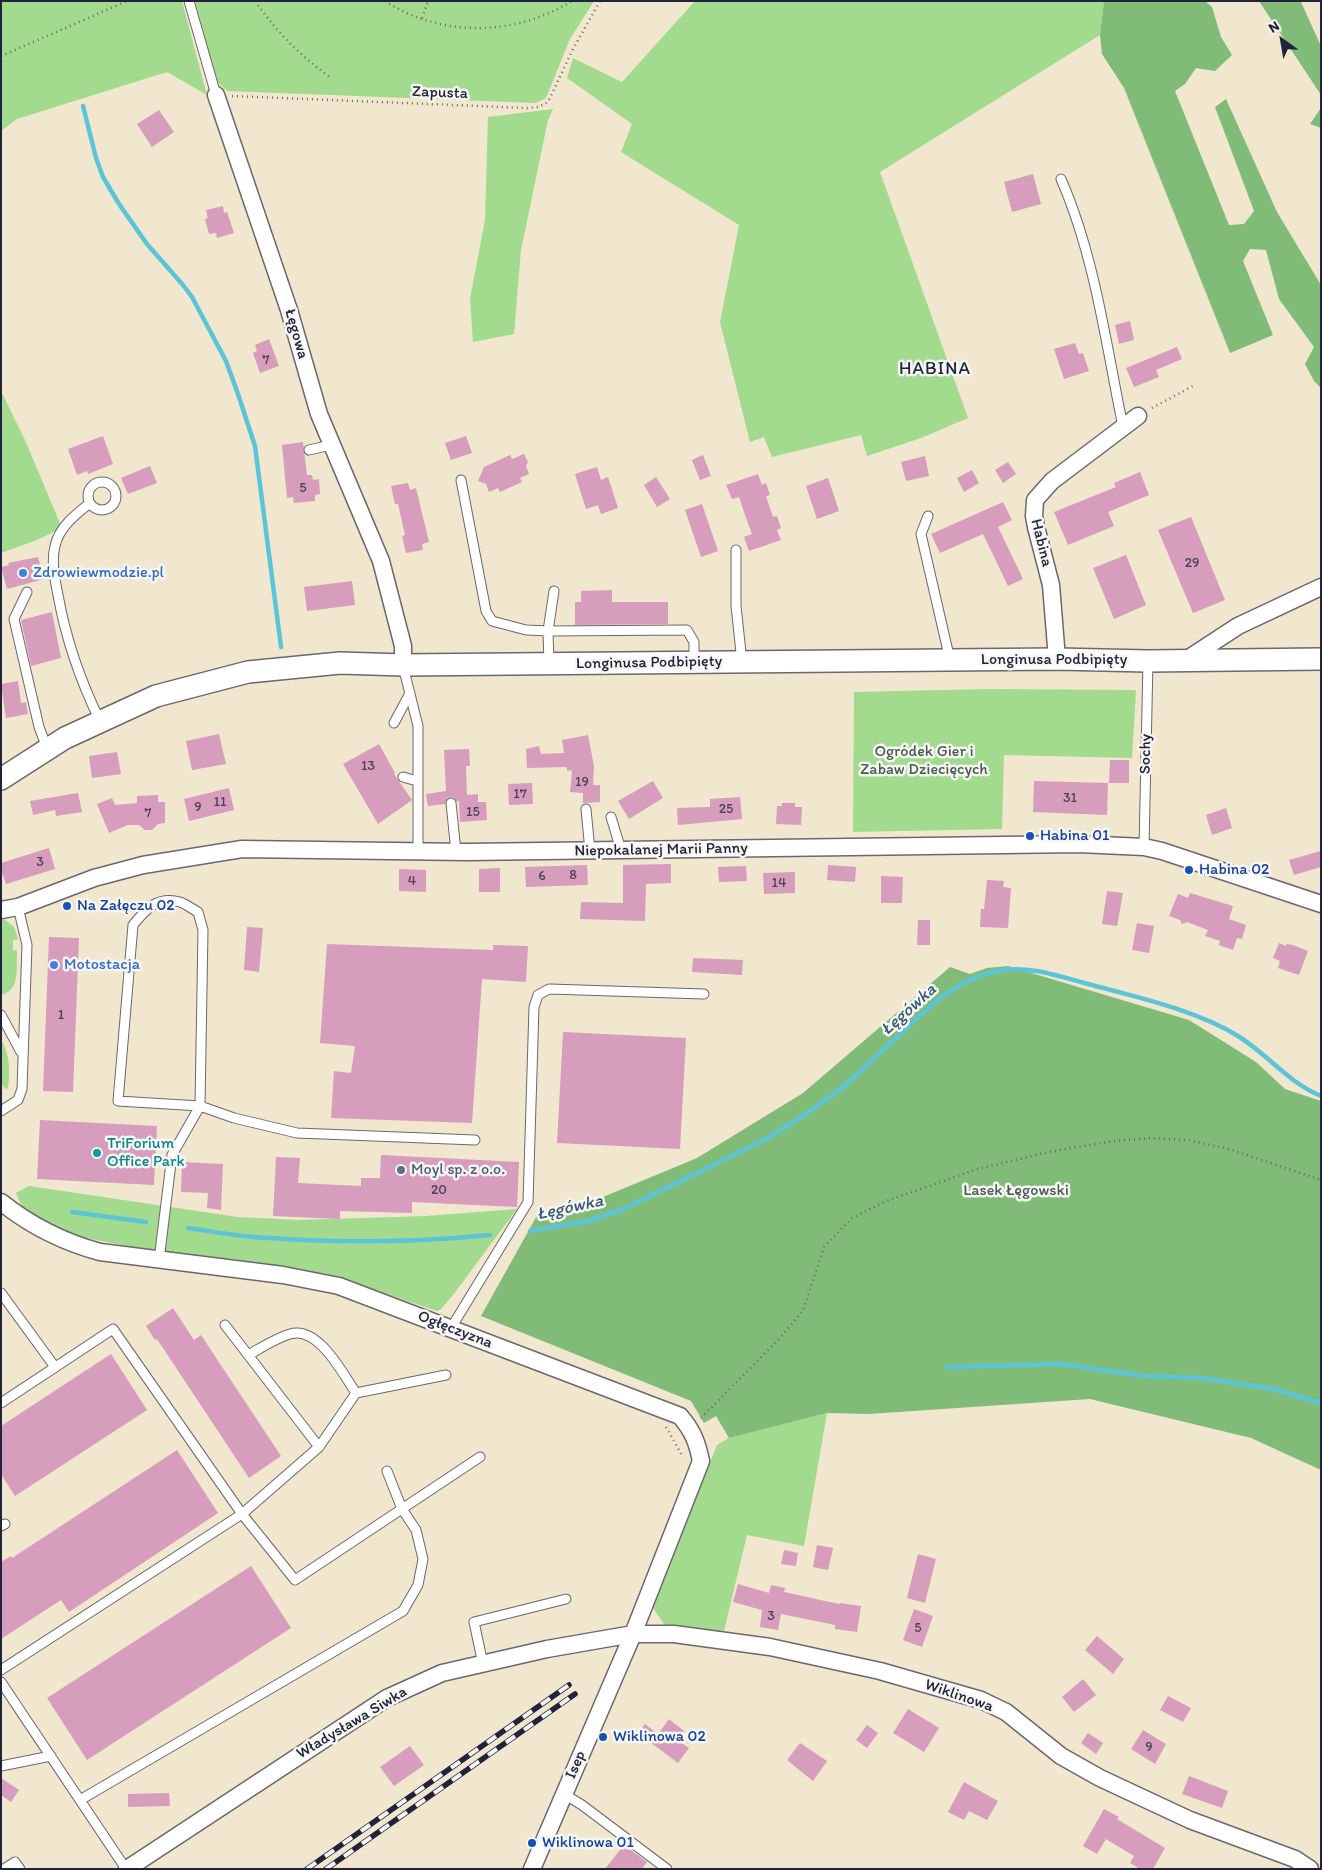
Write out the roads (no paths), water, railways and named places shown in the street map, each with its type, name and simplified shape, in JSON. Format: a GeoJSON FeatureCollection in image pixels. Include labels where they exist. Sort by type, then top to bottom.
{"type":"FeatureCollection","features":[{"type":"Feature","properties":{"kind":"street","name":"Łęgowa"},"geometry":{"type":"LineString","coordinates":[[216,95],[289,310],[319,414],[381,562],[403,646],[403,665]]}},
{"type":"Feature","properties":{"kind":"street","name":"Habina"},"geometry":{"type":"LineString","coordinates":[[1057,659],[1051,585],[1036,528],[1034,516],[1035,500],[1052,481],[1138,416]]}},
{"type":"Feature","properties":{"kind":"street"},"geometry":{"type":"LineString","coordinates":[[1186,660],[1238,626],[1321,587]]}},
{"type":"Feature","properties":{"kind":"street","name":"Longinusa Podbipięty"},"geometry":{"type":"LineString","coordinates":[[1,779],[65,738],[156,696],[248,672],[340,663],[403,665],[1057,659],[1148,661],[1321,659]]}},
{"type":"Feature","properties":{"kind":"street","name":"Niepokalanej Marii Panny"},"geometry":{"type":"LineString","coordinates":[[1,910],[18,907],[94,878],[143,865],[242,849],[456,852],[1079,844],[1144,847],[1162,851],[1321,904]]}},
{"type":"Feature","properties":{"kind":"street","name":"Ogłęczyzna"},"geometry":{"type":"LineString","coordinates":[[1,1202],[42,1230],[80,1247],[100,1252],[311,1279],[347,1289],[680,1416],[691,1429],[698,1446],[701,1461],[632,1634]]}},
{"type":"Feature","properties":{"kind":"street","name":"Władysława Siwka"},"geometry":{"type":"LineString","coordinates":[[132,1867],[387,1698],[442,1673],[547,1649],[632,1634]]}},
{"type":"Feature","properties":{"kind":"street","name":"Isep"},"geometry":{"type":"LineString","coordinates":[[532,1869],[632,1634]]}},
{"type":"Feature","properties":{"kind":"street","name":"Wiklinowa"},"geometry":{"type":"LineString","coordinates":[[632,1634],[674,1634],[778,1648],[880,1671],[981,1700],[1006,1712],[1061,1756],[1100,1778],[1190,1820],[1296,1859],[1310,1869]]}},
{"type":"Feature","properties":{"kind":"lane","name":"Łęgowa"},"geometry":{"type":"LineString","coordinates":[[189,1],[216,95]]}},
{"type":"Feature","properties":{"kind":"lane"},"geometry":{"type":"LineString","coordinates":[[1061,179],[1072,204],[1092,274],[1123,427]]}},
{"type":"Feature","properties":{"kind":"lane"},"geometry":{"type":"LineString","coordinates":[[308,450],[331,445]]}},
{"type":"Feature","properties":{"kind":"lane"},"geometry":{"type":"LineString","coordinates":[[462,480],[486,611],[492,621],[504,625],[548,631],[687,630],[694,642],[694,662]]}},
{"type":"Feature","properties":{"kind":"lane"},"geometry":{"type":"LineString","coordinates":[[90,503],[66,523],[55,545],[53,566],[64,630],[73,660],[100,722]]}},
{"type":"Feature","properties":{"kind":"lane"},"geometry":{"type":"LineString","coordinates":[[928,516],[921,534],[950,660]]}},
{"type":"Feature","properties":{"kind":"lane"},"geometry":{"type":"LineString","coordinates":[[736,550],[736,606],[742,662]]}},
{"type":"Feature","properties":{"kind":"lane"},"geometry":{"type":"LineString","coordinates":[[549,664],[548,631],[554,591]]}},
{"type":"Feature","properties":{"kind":"lane"},"geometry":{"type":"LineString","coordinates":[[27,592],[14,619],[39,727],[48,749]]}},
{"type":"Feature","properties":{"kind":"lane","name":"Sochy"},"geometry":{"type":"LineString","coordinates":[[1144,847],[1148,661]]}},
{"type":"Feature","properties":{"kind":"lane"},"geometry":{"type":"LineString","coordinates":[[403,665],[418,726],[418,851]]}},
{"type":"Feature","properties":{"kind":"lane"},"geometry":{"type":"LineString","coordinates":[[394,723],[410,693]]}},
{"type":"Feature","properties":{"kind":"lane"},"geometry":{"type":"LineString","coordinates":[[403,777],[417,780]]}},
{"type":"Feature","properties":{"kind":"lane"},"geometry":{"type":"LineString","coordinates":[[451,803],[456,852]]}},
{"type":"Feature","properties":{"kind":"lane"},"geometry":{"type":"LineString","coordinates":[[586,809],[590,851]]}},
{"type":"Feature","properties":{"kind":"lane"},"geometry":{"type":"LineString","coordinates":[[611,817],[621,850]]}},
{"type":"Feature","properties":{"kind":"lane"},"geometry":{"type":"LineString","coordinates":[[159,1260],[172,1155],[200,1106],[203,930],[198,912],[180,902],[160,901],[146,909],[133,925],[118,1101],[200,1106],[234,1118],[297,1133],[475,1140]]}},
{"type":"Feature","properties":{"kind":"lane"},"geometry":{"type":"LineString","coordinates":[[1,1111],[18,1100],[22,1089],[27,945],[18,907]]}},
{"type":"Feature","properties":{"kind":"lane"},"geometry":{"type":"LineString","coordinates":[[452,1328],[528,1202],[534,1007],[538,995],[549,989],[704,994]]}},
{"type":"Feature","properties":{"kind":"lane"},"geometry":{"type":"LineString","coordinates":[[1,1015],[22,1054]]}},
{"type":"Feature","properties":{"kind":"lane"},"geometry":{"type":"LineString","coordinates":[[1,1293],[55,1367]]}},
{"type":"Feature","properties":{"kind":"lane"},"geometry":{"type":"LineString","coordinates":[[225,1325],[319,1447]]}},
{"type":"Feature","properties":{"kind":"lane"},"geometry":{"type":"LineString","coordinates":[[1,1403],[113,1329],[242,1514],[295,1580],[480,1457]]}},
{"type":"Feature","properties":{"kind":"lane"},"geometry":{"type":"LineString","coordinates":[[248,1355],[290,1334],[307,1334],[321,1344],[356,1393]]}},
{"type":"Feature","properties":{"kind":"lane"},"geometry":{"type":"LineString","coordinates":[[1,1670],[242,1514],[319,1447],[356,1393],[446,1375]]}},
{"type":"Feature","properties":{"kind":"lane"},"geometry":{"type":"LineString","coordinates":[[80,1800],[403,1611],[418,1585],[423,1559],[416,1530],[402,1509],[387,1470]]}},
{"type":"Feature","properties":{"kind":"lane"},"geometry":{"type":"LineString","coordinates":[[483,1664],[474,1622],[566,1599]]}},
{"type":"Feature","properties":{"kind":"lane"},"geometry":{"type":"LineString","coordinates":[[1,1682],[80,1800],[132,1867]]}},
{"type":"Feature","properties":{"kind":"lane"},"geometry":{"type":"LineString","coordinates":[[1,1766],[51,1756]]}},
{"type":"Feature","properties":{"kind":"lane"},"geometry":{"type":"LineString","coordinates":[[564,1794],[582,1805],[667,1869]]}},
{"type":"Feature","properties":{"kind":"lane"},"geometry":{"type":"LineString","coordinates":[[4,1869],[15,1862],[20,1869]]}},
{"type":"Feature","properties":{"kind":"waterway"},"geometry":{"type":"LineString","coordinates":[[83,106],[96,158],[103,177],[147,244],[192,297],[226,361],[255,446],[281,647]]}},
{"type":"Feature","properties":{"kind":"waterway","name":"Łęgówka"},"geometry":{"type":"LineString","coordinates":[[530,1231],[588,1221],[621,1210],[766,1139],[806,1114],[842,1088],[943,996],[984,974],[1003,970],[1014,969],[1057,975],[1145,999],[1204,1019],[1249,1043],[1288,1076],[1321,1096]]}},
{"type":"Feature","properties":{"kind":"waterway","name":"Łęgówka"},"geometry":{"type":"LineString","coordinates":[[72,1212],[146,1222]]}},
{"type":"Feature","properties":{"kind":"waterway","name":"Łęgówka"},"geometry":{"type":"LineString","coordinates":[[188,1228],[253,1237],[342,1241],[431,1240],[490,1235]]}},
{"type":"Feature","properties":{"kind":"waterway"},"geometry":{"type":"LineString","coordinates":[[947,1367],[1061,1364],[1143,1376],[1202,1378],[1273,1389],[1321,1403]]}},
{"type":"Feature","properties":{"kind":"railway"},"geometry":{"type":"LineString","coordinates":[[307,1869],[569,1685]]}},
{"type":"Feature","properties":{"kind":"railway"},"geometry":{"type":"LineString","coordinates":[[326,1869],[575,1694]]}},
{"type":"Feature","properties":{"kind":"place","name":"Zdrowiewmodzie.pl"},"geometry":{"type":"Point","coordinates":[23,573]}},
{"type":"Feature","properties":{"kind":"place","name":"Habina 01"},"geometry":{"type":"Point","coordinates":[1030,836]}},
{"type":"Feature","properties":{"kind":"place","name":"Habina 02"},"geometry":{"type":"Point","coordinates":[1189,870]}},
{"type":"Feature","properties":{"kind":"place","name":"Na Załęczu 02"},"geometry":{"type":"Point","coordinates":[67,906]}},
{"type":"Feature","properties":{"kind":"place","name":"Motostacja"},"geometry":{"type":"Point","coordinates":[54,965]}},
{"type":"Feature","properties":{"kind":"place","name":"TriForium Office Park"},"geometry":{"type":"Point","coordinates":[97,1153]}},
{"type":"Feature","properties":{"kind":"place","name":"Moyl sp. z o.o."},"geometry":{"type":"Point","coordinates":[401,1170]}},
{"type":"Feature","properties":{"kind":"place","name":"Wiklinowa 02"},"geometry":{"type":"Point","coordinates":[603,1737]}},
{"type":"Feature","properties":{"kind":"place","name":"Wiklinowa 01"},"geometry":{"type":"Point","coordinates":[532,1843]}},
{"type":"Feature","properties":{"kind":"district","name":"HABINA"},"geometry":{"type":"Point","coordinates":[935,369]}},
{"type":"Feature","properties":{"kind":"park label","name":"Ogródek Gier i Zabaw Dziecięcych"},"geometry":{"type":"Point","coordinates":[924,761]}},
{"type":"Feature","properties":{"kind":"park label","name":"Lasek Łęgowski"},"geometry":{"type":"Point","coordinates":[1016,1191]}}]}
